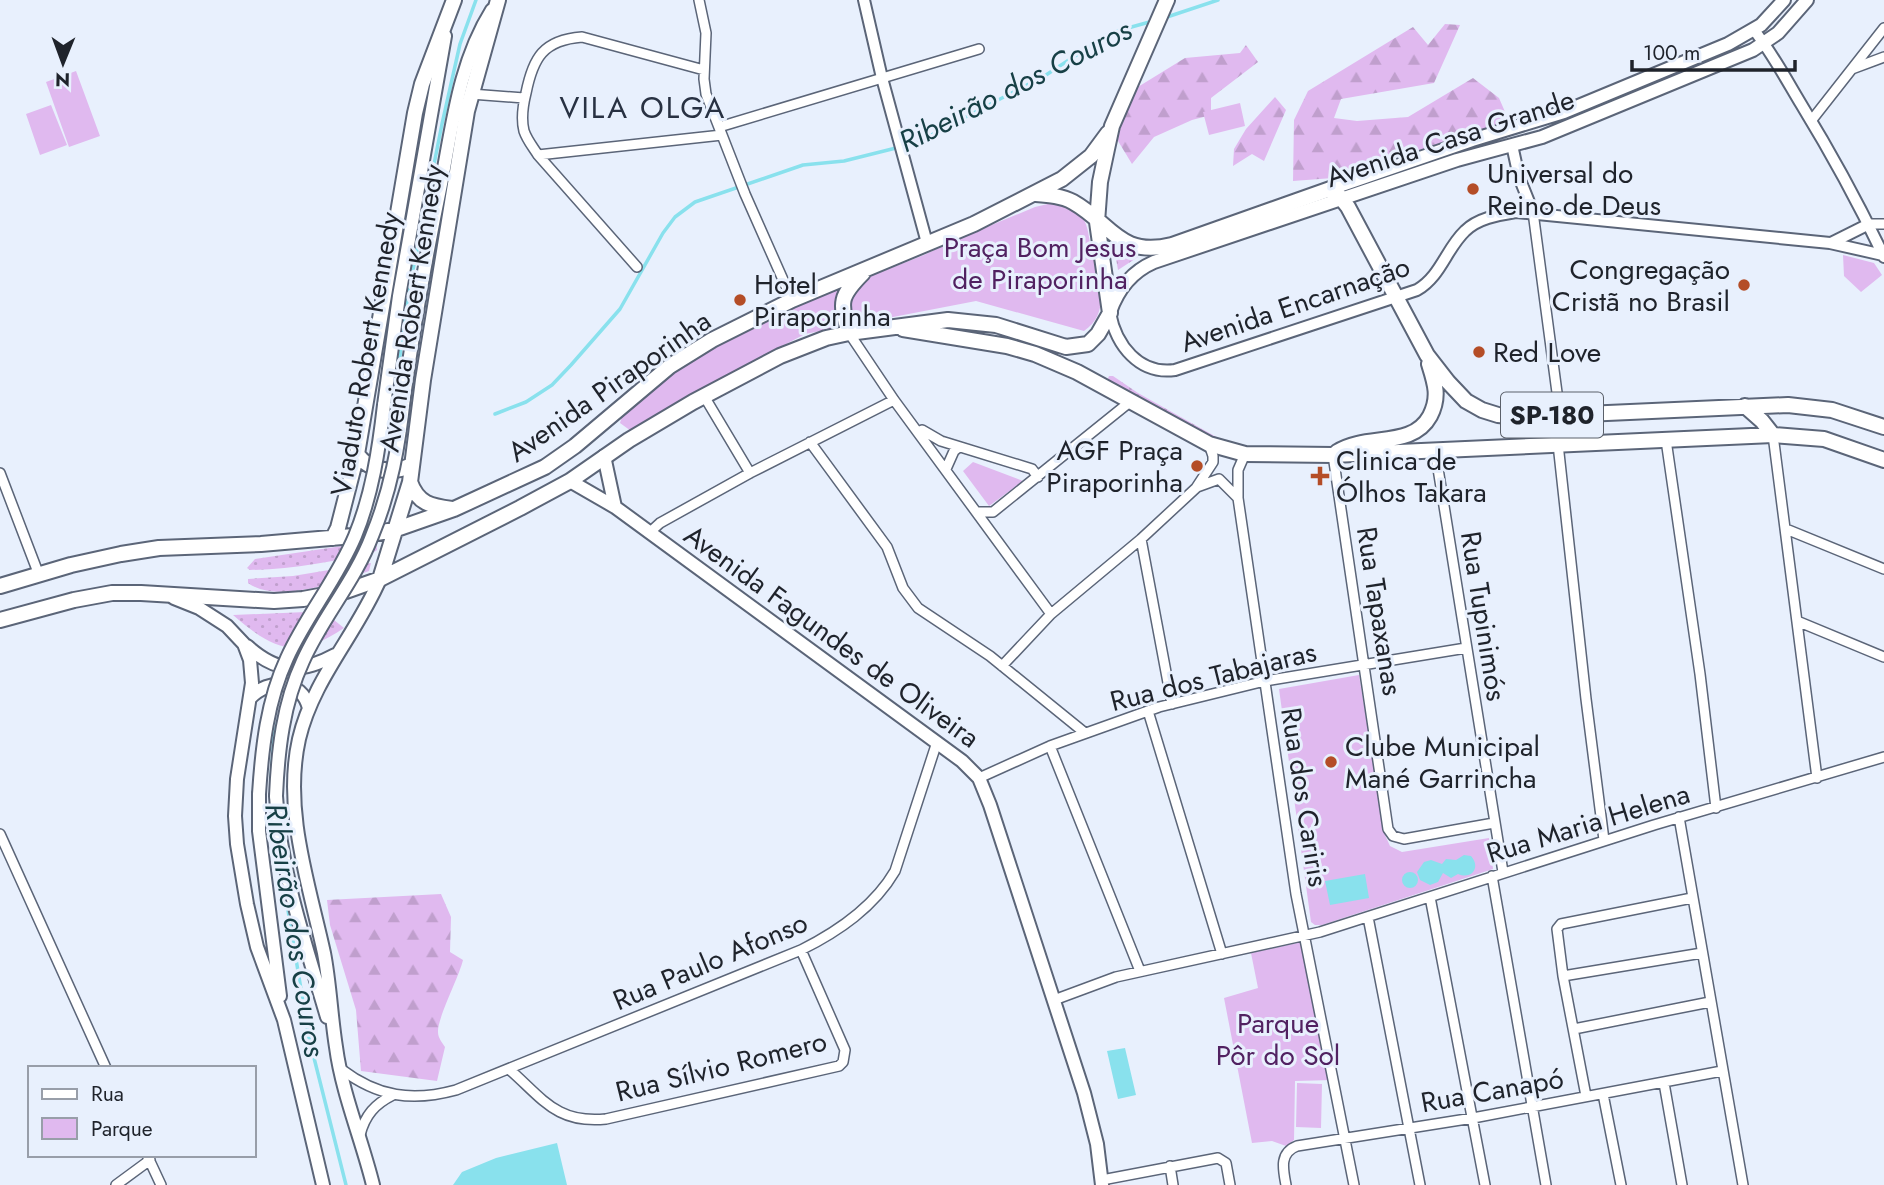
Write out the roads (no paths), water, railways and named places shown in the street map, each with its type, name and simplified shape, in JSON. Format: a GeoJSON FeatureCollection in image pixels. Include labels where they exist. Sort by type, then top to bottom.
{"type":"FeatureCollection","features":[{"type":"Feature","properties":{"kind":"main road","name":"Avenida Casa Grande"},"geometry":{"type":"LineString","coordinates":[[1110,313],[1124,284],[1143,267],[1472,140],[1564,112],[1728,44],[1754,30],[1784,0]]}},
{"type":"Feature","properties":{"kind":"main road","name":"Avenida Casa Grande"},"geometry":{"type":"LineString","coordinates":[[1097,222],[1133,247],[1158,248],[1570,127],[1735,58],[1764,43],[1791,20],[1807,0]]}},
{"type":"Feature","properties":{"kind":"main road","name":"Avenida Robert Kennedy"},"geometry":{"type":"LineString","coordinates":[[336,1048],[329,980],[308,890],[295,811],[296,753],[309,708],[323,677],[360,619],[380,579],[410,482],[455,178],[471,94],[497,1]]}},
{"type":"Feature","properties":{"kind":"main road","name":"Viaduto Robert Kennedy"},"geometry":{"type":"LineString","coordinates":[[336,1048],[290,889],[277,817],[278,762],[283,724],[303,661],[366,551],[390,484],[397,456],[416,314],[448,145],[468,57],[497,1]]}},
{"type":"Feature","properties":{"kind":"main road"},"geometry":{"type":"LineString","coordinates":[[1110,313],[1097,222],[1100,182],[1112,126],[1166,2]]}},
{"type":"Feature","properties":{"kind":"main road","name":"Avenida Robert Kennedy"},"geometry":{"type":"LineString","coordinates":[[333,538],[357,454],[415,113],[422,84],[452,5]]}},
{"type":"Feature","properties":{"kind":"main road","name":"Viaduto Robert Kennedy"},"geometry":{"type":"LineString","coordinates":[[284,1020],[271,938],[259,831],[261,759],[267,721],[287,658],[343,562],[362,517],[376,460],[398,296],[452,5]]}},
{"type":"Feature","properties":{"kind":"main road","name":"Avenida Piraporinha"},"geometry":{"type":"LineString","coordinates":[[0,586],[121,554],[159,548],[261,544],[394,530],[454,509],[545,467],[575,446],[670,366],[712,340],[792,300],[974,224],[1035,194],[1079,167],[1091,156],[1112,126]]}},
{"type":"Feature","properties":{"kind":"main road","name":"SP-180"},"geometry":{"type":"LineString","coordinates":[[1338,193],[1427,355],[1459,395],[1482,410],[1508,416],[1745,406],[1813,407],[1849,414],[1884,427]]}},
{"type":"Feature","properties":{"kind":"main road"},"geometry":{"type":"LineString","coordinates":[[1035,194],[1068,200],[1097,222]]}},
{"type":"Feature","properties":{"kind":"main road"},"geometry":{"type":"LineString","coordinates":[[849,333],[842,299],[866,269]]}},
{"type":"Feature","properties":{"kind":"main road","name":"Avenida Piraporinha"},"geometry":{"type":"LineString","coordinates":[[0,620],[97,595],[164,594],[274,601],[346,591],[380,579],[570,481],[604,456],[704,396],[804,345],[849,333],[948,320],[996,325],[1051,344],[1075,348],[1088,344],[1093,339],[1110,313]]}},
{"type":"Feature","properties":{"kind":"main road","name":"Avenida Piraporinha"},"geometry":{"type":"LineString","coordinates":[[892,327],[1020,349],[1056,362],[1209,444],[1245,454],[1333,454],[1773,435],[1824,439],[1884,460]]}},
{"type":"Feature","properties":{"kind":"main road"},"geometry":{"type":"LineString","coordinates":[[1333,454],[1360,442],[1401,437],[1423,426],[1436,398],[1436,386],[1427,355]]}},
{"type":"Feature","properties":{"kind":"main road"},"geometry":{"type":"LineString","coordinates":[[1745,406],[1773,435]]}},
{"type":"Feature","properties":{"kind":"main road"},"geometry":{"type":"LineString","coordinates":[[357,454],[368,465],[384,471],[396,471],[412,465]]}},
{"type":"Feature","properties":{"kind":"main road"},"geometry":{"type":"LineString","coordinates":[[604,456],[615,506]]}},
{"type":"Feature","properties":{"kind":"main road","name":"Avenida Fagundes de Oliveira"},"geometry":{"type":"LineString","coordinates":[[570,481],[615,506],[937,742],[971,768],[979,778],[1084,1093],[1097,1144],[1102,1182]]}},
{"type":"Feature","properties":{"kind":"main road"},"geometry":{"type":"LineString","coordinates":[[410,482],[421,502],[454,509]]}},
{"type":"Feature","properties":{"kind":"main road"},"geometry":{"type":"LineString","coordinates":[[164,594],[220,620],[244,644],[269,663],[291,668],[318,664],[338,653]]}},
{"type":"Feature","properties":{"kind":"main road"},"geometry":{"type":"LineString","coordinates":[[244,644],[252,669],[250,698],[238,767],[235,817],[237,844],[257,947],[284,1020],[323,1185]]}},
{"type":"Feature","properties":{"kind":"main road"},"geometry":{"type":"LineString","coordinates":[[250,698],[266,685],[287,685],[304,695],[309,708]]}},
{"type":"Feature","properties":{"kind":"main road"},"geometry":{"type":"LineString","coordinates":[[336,1048],[373,1185]]}},
{"type":"Feature","properties":{"kind":"street"},"geometry":{"type":"LineString","coordinates":[[699,0],[706,33],[706,94],[745,194],[792,300]]}},
{"type":"Feature","properties":{"kind":"street"},"geometry":{"type":"LineString","coordinates":[[864,0],[882,78],[927,243]]}},
{"type":"Feature","properties":{"kind":"street"},"geometry":{"type":"LineString","coordinates":[[1811,121],[1884,28]]}},
{"type":"Feature","properties":{"kind":"street"},"geometry":{"type":"LineString","coordinates":[[1754,30],[1811,121],[1884,256]]}},
{"type":"Feature","properties":{"kind":"street"},"geometry":{"type":"LineString","coordinates":[[637,267],[538,155],[524,131],[524,98],[531,70],[537,58],[550,45],[575,38],[591,38],[704,70]]}},
{"type":"Feature","properties":{"kind":"street"},"geometry":{"type":"LineString","coordinates":[[538,155],[720,131],[979,49]]}},
{"type":"Feature","properties":{"kind":"street"},"geometry":{"type":"LineString","coordinates":[[1850,70],[1884,58]]}},
{"type":"Feature","properties":{"kind":"street"},"geometry":{"type":"LineString","coordinates":[[471,94],[524,98]]}},
{"type":"Feature","properties":{"kind":"street"},"geometry":{"type":"LineString","coordinates":[[1512,145],[1519,177],[1533,212],[1560,415]]}},
{"type":"Feature","properties":{"kind":"street","name":"Avenida Encarnação"},"geometry":{"type":"LineString","coordinates":[[1110,313],[1116,335],[1125,350],[1146,366],[1164,372],[1181,369],[1417,290],[1430,280],[1460,236],[1476,223],[1502,214],[1533,212],[1830,243],[1884,256]]}},
{"type":"Feature","properties":{"kind":"street"},"geometry":{"type":"LineString","coordinates":[[1830,243],[1869,224],[1884,224]]}},
{"type":"Feature","properties":{"kind":"street"},"geometry":{"type":"LineString","coordinates":[[849,333],[894,400],[1051,614]]}},
{"type":"Feature","properties":{"kind":"street"},"geometry":{"type":"LineString","coordinates":[[704,396],[750,473]]}},
{"type":"Feature","properties":{"kind":"street"},"geometry":{"type":"LineString","coordinates":[[649,533],[660,523],[750,473],[894,400]]}},
{"type":"Feature","properties":{"kind":"street"},"geometry":{"type":"LineString","coordinates":[[977,512],[993,512],[1131,401]]}},
{"type":"Feature","properties":{"kind":"street"},"geometry":{"type":"LineString","coordinates":[[916,427],[959,447],[1032,469],[1038,477]]}},
{"type":"Feature","properties":{"kind":"street"},"geometry":{"type":"LineString","coordinates":[[1773,435],[1817,778]]}},
{"type":"Feature","properties":{"kind":"street"},"geometry":{"type":"LineString","coordinates":[[1667,440],[1716,807]]}},
{"type":"Feature","properties":{"kind":"street"},"geometry":{"type":"LineString","coordinates":[[810,442],[887,547],[910,600],[1002,666],[1085,733]]}},
{"type":"Feature","properties":{"kind":"street"},"geometry":{"type":"LineString","coordinates":[[1002,666],[1051,614],[1141,539],[1196,488],[1213,462],[1209,444]]}},
{"type":"Feature","properties":{"kind":"street"},"geometry":{"type":"LineString","coordinates":[[1558,444],[1604,840]]}},
{"type":"Feature","properties":{"kind":"street"},"geometry":{"type":"LineString","coordinates":[[946,469],[954,451],[959,447]]}},
{"type":"Feature","properties":{"kind":"street","name":"Rua Tupinimós"},"geometry":{"type":"LineString","coordinates":[[1434,450],[1503,872]]}},
{"type":"Feature","properties":{"kind":"street","name":"Rua dos Cariris"},"geometry":{"type":"LineString","coordinates":[[1245,454],[1238,470],[1238,498],[1296,894],[1354,1185]]}},
{"type":"Feature","properties":{"kind":"street","name":"Rua Tapaxanas"},"geometry":{"type":"LineString","coordinates":[[1333,454],[1391,834],[1397,839],[1404,839],[1494,823]]}},
{"type":"Feature","properties":{"kind":"street"},"geometry":{"type":"LineString","coordinates":[[0,473],[38,575]]}},
{"type":"Feature","properties":{"kind":"street"},"geometry":{"type":"LineString","coordinates":[[1196,488],[1219,479],[1238,498]]}},
{"type":"Feature","properties":{"kind":"street"},"geometry":{"type":"LineString","coordinates":[[990,528],[993,512]]}},
{"type":"Feature","properties":{"kind":"street"},"geometry":{"type":"LineString","coordinates":[[1786,529],[1884,569]]}},
{"type":"Feature","properties":{"kind":"street"},"geometry":{"type":"LineString","coordinates":[[1141,539],[1172,704]]}},
{"type":"Feature","properties":{"kind":"street"},"geometry":{"type":"LineString","coordinates":[[1797,621],[1884,657]]}},
{"type":"Feature","properties":{"kind":"street","name":"Rua dos Tabajaras"},"geometry":{"type":"LineString","coordinates":[[979,778],[1050,746],[1172,704],[1265,681],[1466,648]]}},
{"type":"Feature","properties":{"kind":"street"},"geometry":{"type":"LineString","coordinates":[[1148,711],[1222,954]]}},
{"type":"Feature","properties":{"kind":"street","name":"Rua Paulo Afonso"},"geometry":{"type":"LineString","coordinates":[[341,1069],[393,1096],[446,1093],[510,1070],[801,950],[844,925],[885,888],[903,852],[937,742]]}},
{"type":"Feature","properties":{"kind":"street"},"geometry":{"type":"LineString","coordinates":[[1050,746],[1140,971]]}},
{"type":"Feature","properties":{"kind":"street","name":"Rua Maria Helena"},"geometry":{"type":"LineString","coordinates":[[1054,1000],[1116,977],[1306,936],[1368,918],[1604,840],[1884,757]]}},
{"type":"Feature","properties":{"kind":"street"},"geometry":{"type":"LineString","coordinates":[[1679,817],[1743,1185]]}},
{"type":"Feature","properties":{"kind":"street"},"geometry":{"type":"LineString","coordinates":[[0,834],[105,1066]]}},
{"type":"Feature","properties":{"kind":"street"},"geometry":{"type":"LineString","coordinates":[[1492,876],[1546,1185]]}},
{"type":"Feature","properties":{"kind":"street"},"geometry":{"type":"LineString","coordinates":[[1430,897],[1485,1185]]}},
{"type":"Feature","properties":{"kind":"street"},"geometry":{"type":"LineString","coordinates":[[1586,1096],[1556,933],[1562,924],[1692,898]]}},
{"type":"Feature","properties":{"kind":"street"},"geometry":{"type":"LineString","coordinates":[[1368,918],[1420,1185]]}},
{"type":"Feature","properties":{"kind":"street","name":"Rua Sílvio Romero"},"geometry":{"type":"LineString","coordinates":[[510,1070],[563,1115],[588,1121],[839,1066],[843,1062],[845,1050],[801,950]]}},
{"type":"Feature","properties":{"kind":"street"},"geometry":{"type":"LineString","coordinates":[[1563,976],[1702,953]]}},
{"type":"Feature","properties":{"kind":"street"},"geometry":{"type":"LineString","coordinates":[[1574,1029],[1710,1002]]}},
{"type":"Feature","properties":{"kind":"street","name":"Rua Canapó"},"geometry":{"type":"LineString","coordinates":[[1286,1185],[1284,1159],[1291,1148],[1473,1118],[1722,1071]]}},
{"type":"Feature","properties":{"kind":"street"},"geometry":{"type":"LineString","coordinates":[[1664,1083],[1682,1185]]}},
{"type":"Feature","properties":{"kind":"street"},"geometry":{"type":"LineString","coordinates":[[1603,1094],[1621,1185]]}},
{"type":"Feature","properties":{"kind":"street"},"geometry":{"type":"LineString","coordinates":[[360,1136],[368,1115],[382,1101],[393,1096]]}},
{"type":"Feature","properties":{"kind":"street"},"geometry":{"type":"LineString","coordinates":[[116,1185],[148,1158],[161,1185]]}},
{"type":"Feature","properties":{"kind":"street"},"geometry":{"type":"LineString","coordinates":[[1102,1182],[1210,1158],[1226,1163],[1230,1185]]}},
{"type":"Feature","properties":{"kind":"street"},"geometry":{"type":"LineString","coordinates":[[1170,1167],[1173,1185]]}},
{"type":"Feature","properties":{"kind":"water"},"geometry":{"type":"Polygon","coordinates":[[[1464,855],[1471,856],[1474,860],[1475,868],[1471,874],[1458,874],[1451,878],[1443,873],[1438,882],[1430,885],[1420,880],[1417,872],[1424,862],[1431,860],[1442,864],[1446,859],[1456,860],[1464,855]]]}},
{"type":"Feature","properties":{"kind":"water"},"geometry":{"type":"Polygon","coordinates":[[[1410,872],[1416,874],[1416,886],[1410,888],[1404,886],[1402,880],[1404,874],[1410,872]]]}},
{"type":"Feature","properties":{"kind":"water"},"geometry":{"type":"Polygon","coordinates":[[[1365,874],[1369,898],[1330,905],[1325,881],[1365,874]]]}},
{"type":"Feature","properties":{"kind":"water"},"geometry":{"type":"Polygon","coordinates":[[[1125,1048],[1136,1095],[1118,1099],[1107,1051],[1125,1048]]]}},
{"type":"Feature","properties":{"kind":"water"},"geometry":{"type":"Polygon","coordinates":[[[557,1143],[567,1185],[453,1185],[462,1172],[496,1158],[557,1143]]]}},
{"type":"Feature","properties":{"kind":"waterway"},"geometry":{"type":"LineString","coordinates":[[397,378],[408,295],[442,124],[460,44],[476,0]]}},
{"type":"Feature","properties":{"kind":"waterway","name":"Ribeirão dos Couros"},"geometry":{"type":"LineString","coordinates":[[1164,18],[1218,0]]}},
{"type":"Feature","properties":{"kind":"waterway","name":"Ribeirão dos Couros"},"geometry":{"type":"LineString","coordinates":[[495,414],[526,402],[552,385],[571,365],[620,309],[675,217],[695,202],[803,165],[844,161],[916,143],[1046,75],[1110,33],[1153,21]]}},
{"type":"Feature","properties":{"kind":"waterway","name":"Ribeirão dos Couros"},"geometry":{"type":"LineString","coordinates":[[271,778],[274,736],[280,713]]}},
{"type":"Feature","properties":{"kind":"waterway","name":"Ribeirão dos Couros"},"geometry":{"type":"LineString","coordinates":[[284,886],[309,1038],[346,1185]]}},
{"type":"Feature","properties":{"kind":"place","name":"Universal do Reino de Deus"},"geometry":{"type":"Point","coordinates":[1473,189]}},
{"type":"Feature","properties":{"kind":"place","name":"Congregação Cristã no Brasil"},"geometry":{"type":"Point","coordinates":[1744,285]}},
{"type":"Feature","properties":{"kind":"place","name":"Hotel Piraporinha"},"geometry":{"type":"Point","coordinates":[740,300]}},
{"type":"Feature","properties":{"kind":"place","name":"Red Love"},"geometry":{"type":"Point","coordinates":[1479,352]}},
{"type":"Feature","properties":{"kind":"place","name":"AGF Praça Piraporinha"},"geometry":{"type":"Point","coordinates":[1197,466]}},
{"type":"Feature","properties":{"kind":"place","name":"Clinica de Ólhos Takara"},"geometry":{"type":"Point","coordinates":[1320,476]}},
{"type":"Feature","properties":{"kind":"place","name":"Clube Municipal Mané Garrincha"},"geometry":{"type":"Point","coordinates":[1331,762]}},
{"type":"Feature","properties":{"kind":"district","name":"VILA OLGA"},"geometry":{"type":"Point","coordinates":[643,108]}},
{"type":"Feature","properties":{"kind":"park label","name":"Praça Bom Jesus de Piraporinha"},"geometry":{"type":"Point","coordinates":[1040,263]}},
{"type":"Feature","properties":{"kind":"park label","name":"Parque Pôr do Sol"},"geometry":{"type":"Point","coordinates":[1278,1039]}}]}
